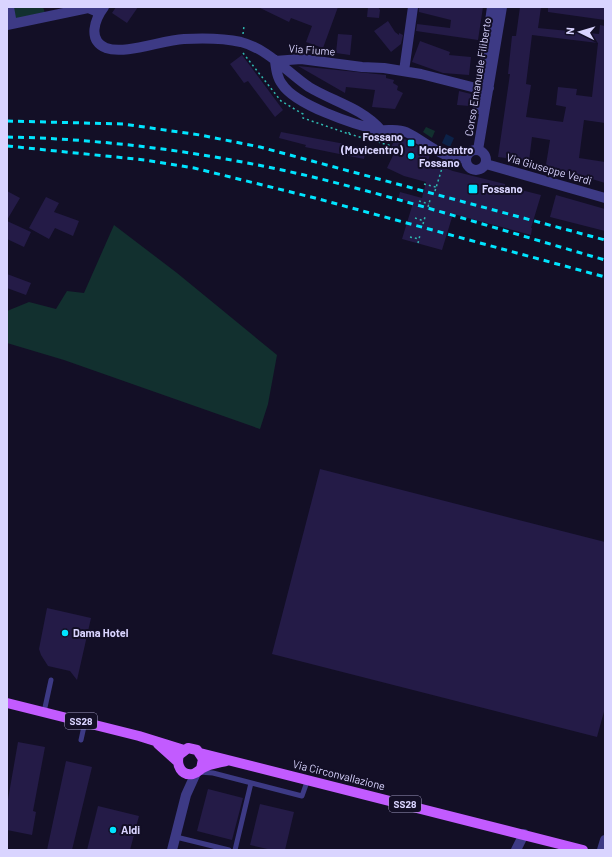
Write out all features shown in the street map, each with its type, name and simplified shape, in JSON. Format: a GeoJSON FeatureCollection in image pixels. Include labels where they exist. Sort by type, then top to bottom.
{"type":"FeatureCollection","features":[{"type":"Feature","properties":{"kind":"main road","name":"Via Circonvallazione"},"geometry":{"type":"LineString","coordinates":[[7,703],[140,736],[184,750],[193,748],[200,753],[228,761],[243,763],[308,779],[583,850]]}},
{"type":"Feature","properties":{"kind":"main road","name":"Via Circonvallazione"},"geometry":{"type":"LineString","coordinates":[[155,742],[178,762],[183,772],[189,774],[228,761]]}},
{"type":"Feature","properties":{"kind":"main road"},"geometry":{"type":"LineString","coordinates":[[178,762],[179,755],[184,750]]}},
{"type":"Feature","properties":{"kind":"main road"},"geometry":{"type":"LineString","coordinates":[[198,771],[203,763],[200,753]]}},
{"type":"Feature","properties":{"kind":"street"},"geometry":{"type":"LineString","coordinates":[[9,7],[10,25],[49,12],[88,8],[102,10]]}},
{"type":"Feature","properties":{"kind":"street"},"geometry":{"type":"LineString","coordinates":[[404,71],[413,7]]}},
{"type":"Feature","properties":{"kind":"street","name":"Corso Emanuele Filiberto"},"geometry":{"type":"LineString","coordinates":[[478,150],[492,7]]}},
{"type":"Feature","properties":{"kind":"street","name":"Corso Emanuele Filiberto"},"geometry":{"type":"LineString","coordinates":[[478,109],[484,89],[502,7]]}},
{"type":"Feature","properties":{"kind":"street","name":"Via Fiume"},"geometry":{"type":"LineString","coordinates":[[102,10],[96,18],[94,28],[95,36],[105,47],[113,50],[123,50],[169,40],[224,40],[242,42],[262,51],[275,61],[301,59],[404,71],[484,89]]}},
{"type":"Feature","properties":{"kind":"street"},"geometry":{"type":"LineString","coordinates":[[275,61],[281,84],[289,92],[319,110],[353,123],[381,130],[406,132],[447,155],[461,159],[466,158],[472,151],[478,150],[485,155],[486,164],[481,170],[471,170],[467,164],[466,158]]}},
{"type":"Feature","properties":{"kind":"street"},"geometry":{"type":"LineString","coordinates":[[275,61],[310,87],[367,116],[381,130]]}},
{"type":"Feature","properties":{"kind":"street","name":"Via Giuseppe Verdi"},"geometry":{"type":"LineString","coordinates":[[486,164],[605,198]]}},
{"type":"Feature","properties":{"kind":"street"},"geometry":{"type":"LineString","coordinates":[[172,850],[186,795],[198,771]]}},
{"type":"Feature","properties":{"kind":"street"},"geometry":{"type":"LineString","coordinates":[[183,772],[186,795]]}},
{"type":"Feature","properties":{"kind":"street"},"geometry":{"type":"LineString","coordinates":[[516,850],[524,834]]}},
{"type":"Feature","properties":{"kind":"street"},"geometry":{"type":"LineString","coordinates":[[602,850],[605,840]]}},
{"type":"Feature","properties":{"kind":"lane"},"geometry":{"type":"LineString","coordinates":[[44,712],[52,680]]}},
{"type":"Feature","properties":{"kind":"lane"},"geometry":{"type":"LineString","coordinates":[[81,740],[85,722]]}},
{"type":"Feature","properties":{"kind":"lane"},"geometry":{"type":"LineString","coordinates":[[198,771],[213,773],[302,796],[308,779]]}},
{"type":"Feature","properties":{"kind":"lane"},"geometry":{"type":"LineString","coordinates":[[235,850],[251,783]]}},
{"type":"Feature","properties":{"kind":"lane"},"geometry":{"type":"LineString","coordinates":[[176,837],[229,850]]}},
{"type":"Feature","properties":{"kind":"path"},"geometry":{"type":"LineString","coordinates":[[240,51],[244,53],[281,101],[303,114],[303,118],[348,134],[392,146]]}},
{"type":"Feature","properties":{"kind":"path"},"geometry":{"type":"LineString","coordinates":[[348,134],[353,123]]}},
{"type":"Feature","properties":{"kind":"path"},"geometry":{"type":"LineString","coordinates":[[435,191],[447,155]]}},
{"type":"Feature","properties":{"kind":"path"},"geometry":{"type":"LineString","coordinates":[[424,184],[436,187]]}},
{"type":"Feature","properties":{"kind":"path"},"geometry":{"type":"LineString","coordinates":[[428,207],[430,200]]}},
{"type":"Feature","properties":{"kind":"path"},"geometry":{"type":"LineString","coordinates":[[419,201],[429,204]]}},
{"type":"Feature","properties":{"kind":"path"},"geometry":{"type":"LineString","coordinates":[[423,224],[425,217]]}},
{"type":"Feature","properties":{"kind":"path"},"geometry":{"type":"LineString","coordinates":[[415,218],[424,221]]}},
{"type":"Feature","properties":{"kind":"path"},"geometry":{"type":"LineString","coordinates":[[418,243],[420,234]]}},
{"type":"Feature","properties":{"kind":"path"},"geometry":{"type":"LineString","coordinates":[[410,237],[419,239]]}},
{"type":"Feature","properties":{"kind":"green space"},"geometry":{"type":"Polygon","coordinates":[[[14,7],[43,7],[45,13],[14,20],[12,9],[14,7]]]}},
{"type":"Feature","properties":{"kind":"green space"},"geometry":{"type":"Polygon","coordinates":[[[426,127],[435,131],[432,138],[423,132],[426,127]]]}},
{"type":"Feature","properties":{"kind":"green space"},"geometry":{"type":"Polygon","coordinates":[[[114,225],[177,273],[277,355],[268,404],[260,429],[64,360],[7,343],[7,311],[29,302],[56,309],[67,291],[84,293],[114,225]]]}},
{"type":"Feature","properties":{"kind":"water"},"geometry":{"type":"Polygon","coordinates":[[[446,134],[454,138],[450,147],[442,143],[446,134]]]}},
{"type":"Feature","properties":{"kind":"building"},"geometry":{"type":"Polygon","coordinates":[[[116,7],[138,7],[127,23],[112,13],[116,7]]]}},
{"type":"Feature","properties":{"kind":"building"},"geometry":{"type":"Polygon","coordinates":[[[258,7],[338,7],[323,48],[306,42],[312,26],[291,18],[289,22],[258,7]]]}},
{"type":"Feature","properties":{"kind":"building"},"geometry":{"type":"Polygon","coordinates":[[[368,7],[378,7],[380,10],[379,18],[367,17],[368,7]]]}},
{"type":"Feature","properties":{"kind":"building"},"geometry":{"type":"Polygon","coordinates":[[[419,7],[483,7],[478,40],[416,31],[417,24],[450,28],[451,20],[419,12],[419,7]]]}},
{"type":"Feature","properties":{"kind":"building"},"geometry":{"type":"Polygon","coordinates":[[[520,7],[541,7],[538,28],[599,34],[600,25],[605,26],[605,123],[584,120],[579,158],[605,162],[605,183],[592,178],[545,171],[550,140],[532,137],[529,161],[498,157],[510,74],[508,74],[512,36],[516,36],[520,7]],[[532,35],[526,84],[531,85],[526,117],[563,122],[566,107],[556,105],[558,87],[577,89],[576,95],[592,97],[598,43],[532,35]]]}},
{"type":"Feature","properties":{"kind":"building"},"geometry":{"type":"Polygon","coordinates":[[[548,7],[605,7],[605,20],[548,12],[548,7]]]}},
{"type":"Feature","properties":{"kind":"building"},"geometry":{"type":"Polygon","coordinates":[[[388,21],[395,32],[399,35],[399,33],[403,35],[401,44],[391,52],[374,31],[388,21]]]}},
{"type":"Feature","properties":{"kind":"building"},"geometry":{"type":"Polygon","coordinates":[[[338,34],[352,35],[350,55],[336,53],[338,34]]]}},
{"type":"Feature","properties":{"kind":"building"},"geometry":{"type":"Polygon","coordinates":[[[420,41],[450,52],[449,55],[471,57],[469,75],[443,73],[412,62],[420,41]]]}},
{"type":"Feature","properties":{"kind":"building"},"geometry":{"type":"Polygon","coordinates":[[[242,55],[283,110],[275,117],[248,81],[244,83],[230,64],[242,55]]]}},
{"type":"Feature","properties":{"kind":"building"},"geometry":{"type":"Polygon","coordinates":[[[298,66],[386,75],[386,78],[394,80],[393,83],[398,86],[397,90],[403,93],[395,109],[372,107],[375,90],[346,87],[345,93],[298,66]]]}},
{"type":"Feature","properties":{"kind":"building"},"geometry":{"type":"Polygon","coordinates":[[[459,91],[471,94],[470,106],[457,105],[459,91]]]}},
{"type":"Feature","properties":{"kind":"building"},"geometry":{"type":"Polygon","coordinates":[[[281,132],[366,148],[364,159],[305,147],[306,145],[279,138],[281,132]]]}},
{"type":"Feature","properties":{"kind":"building"},"geometry":{"type":"Polygon","coordinates":[[[396,136],[410,141],[430,154],[428,162],[453,171],[541,195],[531,228],[531,235],[453,214],[442,250],[402,239],[413,203],[398,199],[400,192],[422,198],[426,182],[404,176],[387,168],[396,149],[391,148],[396,136]]]}},
{"type":"Feature","properties":{"kind":"building"},"geometry":{"type":"Polygon","coordinates":[[[7,191],[20,198],[7,220],[7,191]]]}},
{"type":"Feature","properties":{"kind":"building"},"geometry":{"type":"Polygon","coordinates":[[[556,195],[605,209],[605,231],[550,217],[556,195]]]}},
{"type":"Feature","properties":{"kind":"building"},"geometry":{"type":"Polygon","coordinates":[[[46,197],[59,203],[54,212],[79,221],[73,236],[55,228],[49,239],[29,228],[46,197]]]}},
{"type":"Feature","properties":{"kind":"building"},"geometry":{"type":"Polygon","coordinates":[[[7,221],[31,232],[24,247],[7,239],[7,221]]]}},
{"type":"Feature","properties":{"kind":"building"},"geometry":{"type":"Polygon","coordinates":[[[7,274],[31,283],[26,295],[7,288],[7,274]]]}},
{"type":"Feature","properties":{"kind":"building"},"geometry":{"type":"Polygon","coordinates":[[[320,469],[605,542],[605,708],[597,737],[272,654],[320,469]]]}},
{"type":"Feature","properties":{"kind":"building","name":"Dama Hotel"},"geometry":{"type":"Polygon","coordinates":[[[47,608],[91,618],[77,680],[70,671],[48,666],[41,655],[39,649],[47,608]]]}},
{"type":"Feature","properties":{"kind":"building"},"geometry":{"type":"Polygon","coordinates":[[[18,742],[45,747],[33,811],[36,812],[32,835],[7,830],[7,805],[18,742]]]}},
{"type":"Feature","properties":{"kind":"building"},"geometry":{"type":"Polygon","coordinates":[[[66,761],[92,767],[72,850],[47,850],[66,761]]]}},
{"type":"Feature","properties":{"kind":"building"},"geometry":{"type":"Polygon","coordinates":[[[208,789],[243,798],[232,840],[197,831],[208,789]]]}},
{"type":"Feature","properties":{"kind":"building"},"geometry":{"type":"Polygon","coordinates":[[[260,804],[294,812],[285,850],[272,850],[250,845],[260,804]]]}},
{"type":"Feature","properties":{"kind":"building"},"geometry":{"type":"Polygon","coordinates":[[[98,806],[139,816],[130,850],[87,850],[98,806]]]}},
{"type":"Feature","properties":{"kind":"railway"},"geometry":{"type":"LineString","coordinates":[[7,121],[123,124],[200,135],[260,147],[605,240]]}},
{"type":"Feature","properties":{"kind":"railway"},"geometry":{"type":"LineString","coordinates":[[7,137],[86,141],[165,149],[282,170],[392,198],[605,260]]}},
{"type":"Feature","properties":{"kind":"railway"},"geometry":{"type":"LineString","coordinates":[[7,146],[145,160],[194,168],[315,198],[605,277]]}},
{"type":"Feature","properties":{"kind":"place","name":"Fossano (Movicentro)"},"geometry":{"type":"Point","coordinates":[411,143]}},
{"type":"Feature","properties":{"kind":"place","name":"Movicentro Fossano"},"geometry":{"type":"Point","coordinates":[411,156]}},
{"type":"Feature","properties":{"kind":"place","name":"Fossano"},"geometry":{"type":"Point","coordinates":[473,189]}},
{"type":"Feature","properties":{"kind":"place","name":"Dama Hotel"},"geometry":{"type":"Point","coordinates":[65,633]}},
{"type":"Feature","properties":{"kind":"place","name":"Aldi"},"geometry":{"type":"Point","coordinates":[113,830]}}]}
